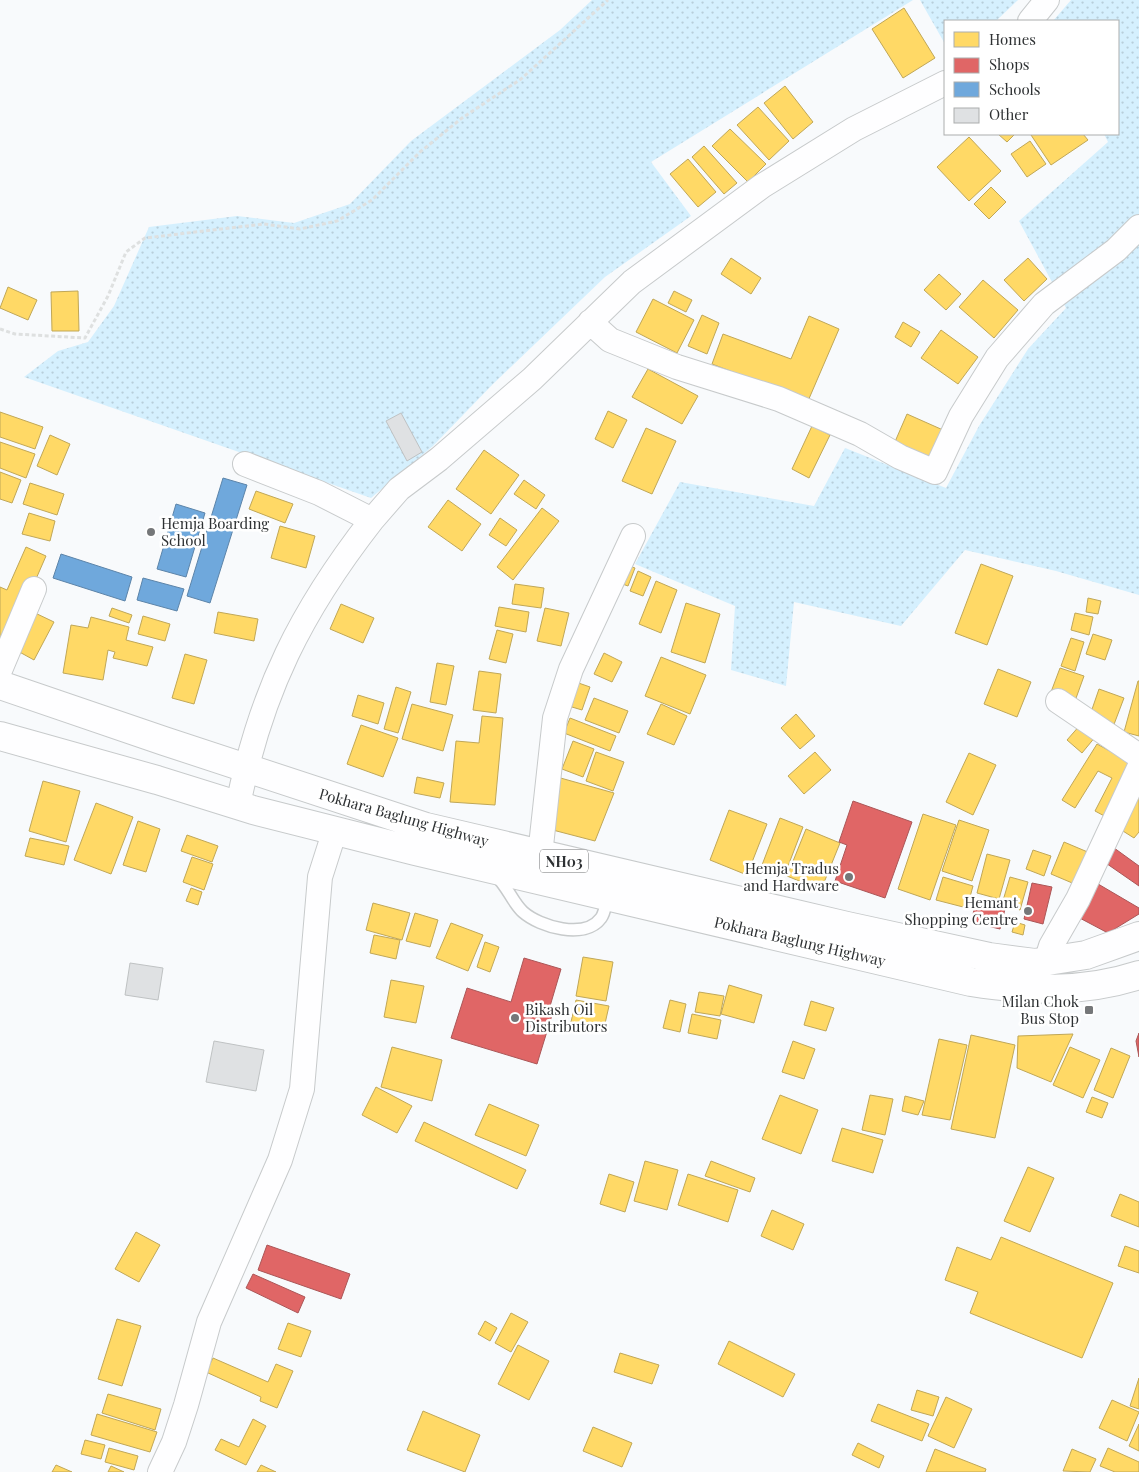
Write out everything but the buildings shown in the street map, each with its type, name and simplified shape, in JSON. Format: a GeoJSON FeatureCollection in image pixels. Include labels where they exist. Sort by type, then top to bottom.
{"type":"FeatureCollection","features":[{"type":"Feature","properties":{"kind":"highway","name":"Pokhara Baglung Highway"},"geometry":{"type":"LineString","coordinates":[[0,685],[426,827],[540,855],[979,955],[1010,960],[1046,962],[1086,955],[1139,936]]}},
{"type":"Feature","properties":{"kind":"highway","name":"Pokhara Baglung Highway"},"geometry":{"type":"LineString","coordinates":[[0,736],[238,805],[335,830],[971,982],[1029,990],[1078,988],[1139,975]]}},
{"type":"Feature","properties":{"kind":"street"},"geometry":{"type":"LineString","coordinates":[[1031,20],[1047,0]]}},
{"type":"Feature","properties":{"kind":"street"},"geometry":{"type":"LineString","coordinates":[[238,805],[258,723],[274,679],[293,636],[322,588],[372,520],[400,489],[439,459],[532,379],[632,282],[762,186],[854,129],[944,84]]}},
{"type":"Feature","properties":{"kind":"street"},"geometry":{"type":"LineString","coordinates":[[590,322],[610,340],[677,367],[779,399],[860,434],[900,457],[934,472],[960,416],[998,358],[1044,304],[1116,250],[1139,227]]}},
{"type":"Feature","properties":{"kind":"street"},"geometry":{"type":"LineString","coordinates":[[245,464],[319,493],[372,520]]}},
{"type":"Feature","properties":{"kind":"street"},"geometry":{"type":"LineString","coordinates":[[540,855],[555,718],[571,670],[633,536]]}},
{"type":"Feature","properties":{"kind":"street"},"geometry":{"type":"LineString","coordinates":[[0,670],[34,589]]}},
{"type":"Feature","properties":{"kind":"street"},"geometry":{"type":"LineString","coordinates":[[1058,701],[1139,756]]}},
{"type":"Feature","properties":{"kind":"street"},"geometry":{"type":"LineString","coordinates":[[1046,962],[1052,946],[1078,899],[1139,768]]}},
{"type":"Feature","properties":{"kind":"street"},"geometry":{"type":"LineString","coordinates":[[160,1472],[180,1424],[209,1322],[280,1160],[302,1089],[319,910],[320,877],[335,830]]}},
{"type":"Feature","properties":{"kind":"lane"},"geometry":{"type":"LineString","coordinates":[[485,867],[501,880],[521,910],[535,922],[572,931],[588,928],[601,918],[608,896]]}},
{"type":"Feature","properties":{"kind":"path"},"geometry":{"type":"LineString","coordinates":[[0,329],[15,334],[86,338],[108,296],[126,252],[145,238],[264,224],[300,230],[337,220],[372,200],[420,152],[462,118],[521,78],[608,0]]}},
{"type":"Feature","properties":{"kind":"shaded area"},"geometry":{"type":"Polygon","coordinates":[[[592,0],[913,0],[651,162],[691,216],[605,277],[493,384],[433,446],[371,498],[24,377],[58,351],[88,342],[114,306],[149,227],[237,216],[294,223],[350,204],[411,141],[560,30],[592,0]]]}},
{"type":"Feature","properties":{"kind":"shaded area"},"geometry":{"type":"Polygon","coordinates":[[[920,0],[1018,0],[997,20],[944,20],[944,42],[920,0]]]}},
{"type":"Feature","properties":{"kind":"shaded area"},"geometry":{"type":"Polygon","coordinates":[[[1071,0],[1139,0],[1139,595],[1056,571],[965,550],[901,626],[794,602],[786,686],[731,670],[735,606],[635,564],[680,482],[814,506],[845,448],[946,488],[979,426],[1028,349],[1066,308],[1019,221],[1108,142],[1104,135],[1119,135],[1119,20],[1054,20],[1071,0]]]}},
{"type":"Feature","properties":{"kind":"place","name":"Hemja Boarding School"},"geometry":{"type":"Point","coordinates":[151,532]}},
{"type":"Feature","properties":{"kind":"place","name":"Hemja Tradus and Hardware"},"geometry":{"type":"Point","coordinates":[849,877]}},
{"type":"Feature","properties":{"kind":"place","name":"Hemant Shopping Centre"},"geometry":{"type":"Point","coordinates":[1028,911]}},
{"type":"Feature","properties":{"kind":"place","name":"Milan Chok Bus Stop"},"geometry":{"type":"Point","coordinates":[1089,1010]}},
{"type":"Feature","properties":{"kind":"place","name":"Bikash Oil Distributors"},"geometry":{"type":"Point","coordinates":[515,1018]}}]}
